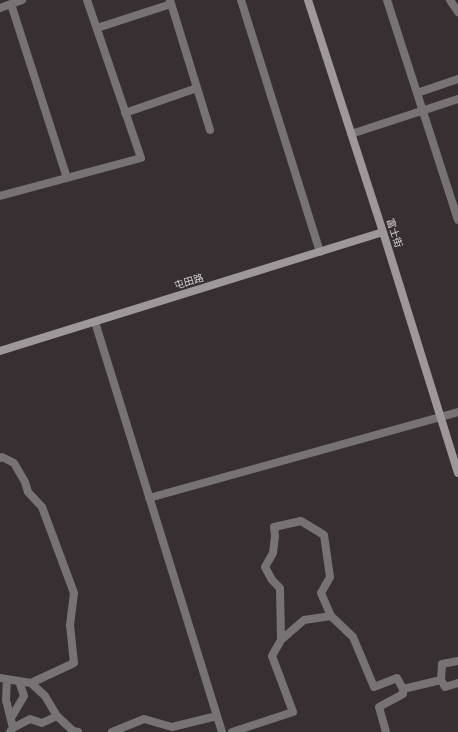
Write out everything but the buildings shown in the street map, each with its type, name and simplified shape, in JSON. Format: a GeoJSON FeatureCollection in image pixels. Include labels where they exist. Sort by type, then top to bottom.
{"type":"FeatureCollection","features":[{"type":"Feature","properties":{"kind":"street"},"geometry":{"type":"LineString","coordinates":[[0,8],[22,0]]}},
{"type":"Feature","properties":{"kind":"street"},"geometry":{"type":"LineString","coordinates":[[0,196],[141,158],[87,0]]}},
{"type":"Feature","properties":{"kind":"street"},"geometry":{"type":"LineString","coordinates":[[241,0],[320,252]]}},
{"type":"Feature","properties":{"kind":"street","name":"富士街"},"geometry":{"type":"LineString","coordinates":[[308,0],[383,232],[458,473]]}},
{"type":"Feature","properties":{"kind":"street"},"geometry":{"type":"LineString","coordinates":[[387,0],[458,220]]}},
{"type":"Feature","properties":{"kind":"street"},"geometry":{"type":"LineString","coordinates":[[450,0],[458,12]]}},
{"type":"Feature","properties":{"kind":"street"},"geometry":{"type":"LineString","coordinates":[[97,28],[170,2],[210,130]]}},
{"type":"Feature","properties":{"kind":"street"},"geometry":{"type":"LineString","coordinates":[[11,4],[67,178]]}},
{"type":"Feature","properties":{"kind":"street"},"geometry":{"type":"LineString","coordinates":[[417,93],[458,79]]}},
{"type":"Feature","properties":{"kind":"street"},"geometry":{"type":"LineString","coordinates":[[125,113],[197,88]]}},
{"type":"Feature","properties":{"kind":"street"},"geometry":{"type":"LineString","coordinates":[[351,134],[458,99]]}},
{"type":"Feature","properties":{"kind":"street","name":"屯田路"},"geometry":{"type":"LineString","coordinates":[[0,351],[383,232]]}},
{"type":"Feature","properties":{"kind":"street"},"geometry":{"type":"LineString","coordinates":[[95,322],[222,732]]}},
{"type":"Feature","properties":{"kind":"street"},"geometry":{"type":"LineString","coordinates":[[149,498],[458,412]]}},
{"type":"Feature","properties":{"kind":"street"},"geometry":{"type":"LineString","coordinates":[[0,458],[2,457],[14,463],[28,492],[42,507],[74,593],[70,625],[74,663],[31,683]]}},
{"type":"Feature","properties":{"kind":"street"},"geometry":{"type":"LineString","coordinates":[[281,640],[280,588],[272,580],[265,567],[273,553],[275,536],[274,527],[301,522],[324,535],[330,577],[320,594],[331,616],[353,637],[363,664],[374,687],[397,678],[403,689],[403,694],[379,707],[386,732]]}},
{"type":"Feature","properties":{"kind":"street"},"geometry":{"type":"LineString","coordinates":[[232,732],[293,712],[272,656],[281,640],[304,620],[331,616]]}},
{"type":"Feature","properties":{"kind":"street"},"geometry":{"type":"LineString","coordinates":[[458,661],[442,664],[441,680],[445,687],[458,683]]}},
{"type":"Feature","properties":{"kind":"street"},"geometry":{"type":"LineString","coordinates":[[57,716],[42,724],[30,719],[12,730],[3,678],[31,683],[45,696],[57,716],[73,732],[78,732]]}},
{"type":"Feature","properties":{"kind":"street"},"geometry":{"type":"LineString","coordinates":[[403,689],[441,680]]}},
{"type":"Feature","properties":{"kind":"street"},"geometry":{"type":"LineString","coordinates":[[10,718],[24,696],[19,681]]}},
{"type":"Feature","properties":{"kind":"street"},"geometry":{"type":"LineString","coordinates":[[112,732],[144,719],[172,726],[217,716]]}}]}
